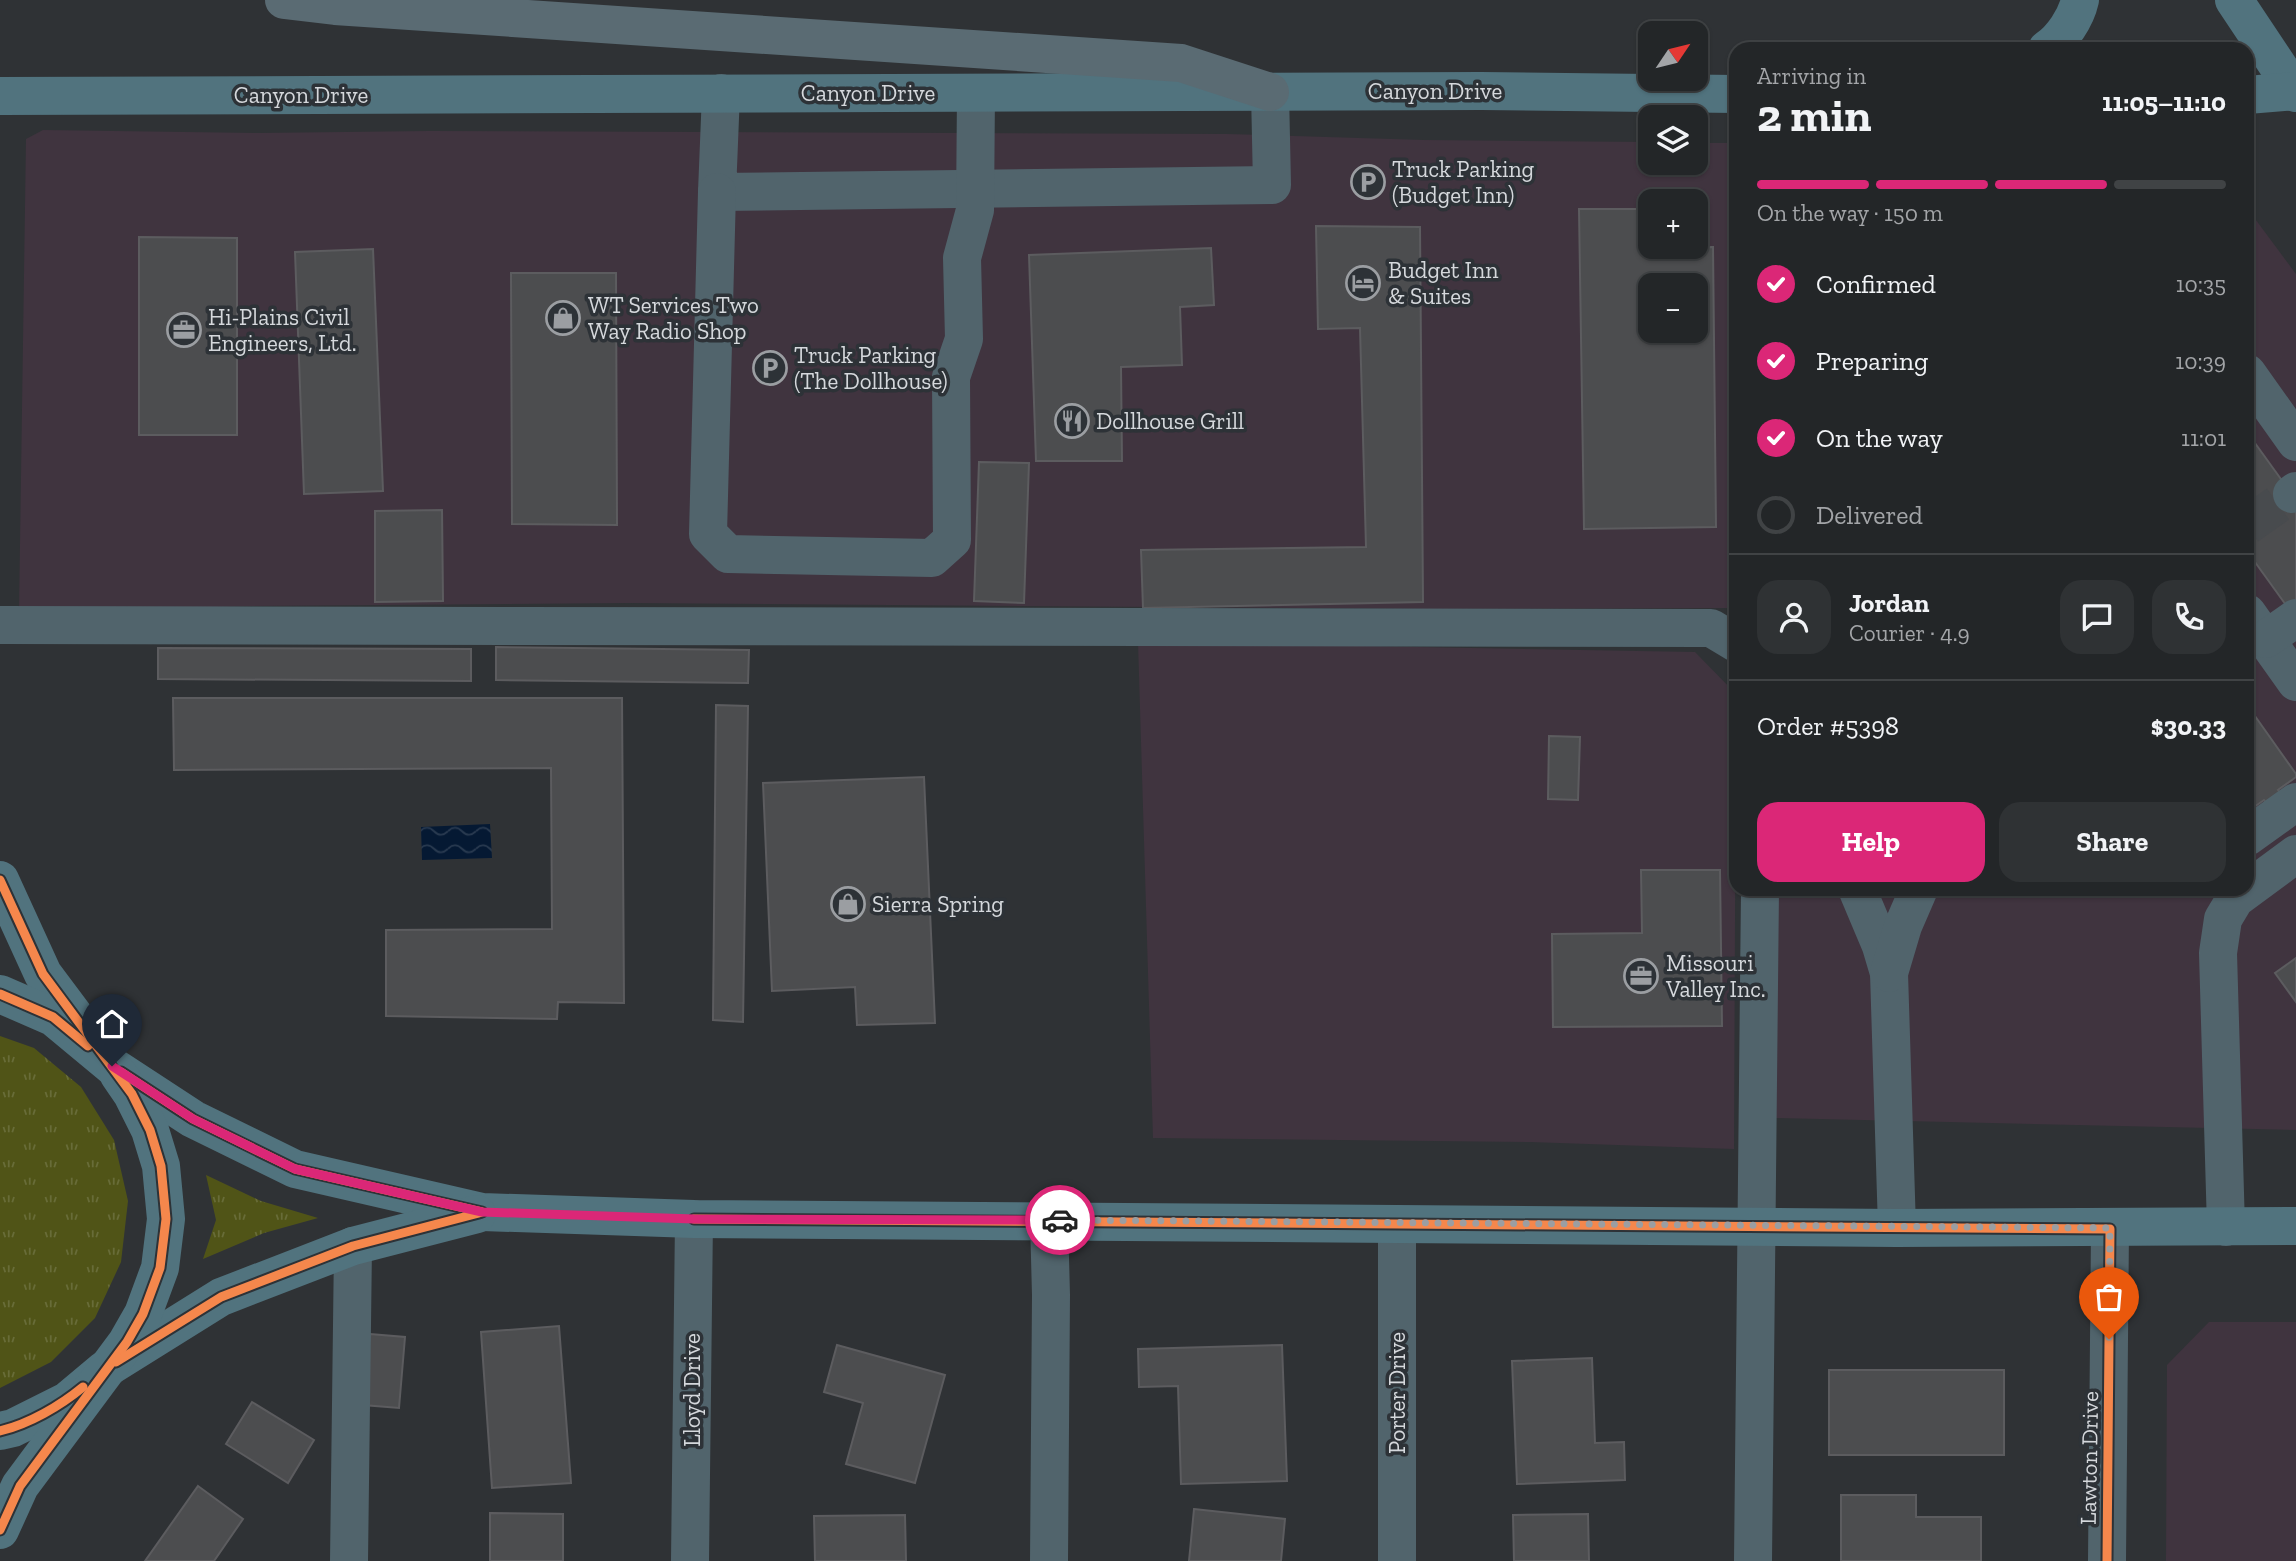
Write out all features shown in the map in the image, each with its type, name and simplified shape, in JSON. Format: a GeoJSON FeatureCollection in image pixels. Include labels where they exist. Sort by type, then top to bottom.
{"type":"FeatureCollection","features":[{"type":"Feature","properties":{"kind":"highway"},"geometry":{"type":"LineString","coordinates":[[284,0],[349,7],[1181,63],[1270,92]]}},
{"type":"Feature","properties":{"kind":"main road"},"geometry":{"type":"LineString","coordinates":[[2057,42],[2078,10],[2080,0]]}},
{"type":"Feature","properties":{"kind":"main road"},"geometry":{"type":"LineString","coordinates":[[2234,0],[2296,92]]}},
{"type":"Feature","properties":{"kind":"main road","name":"Canyon Drive"},"geometry":{"type":"LineString","coordinates":[[0,96],[1270,92],[1729,94]]}},
{"type":"Feature","properties":{"kind":"main road"},"geometry":{"type":"LineString","coordinates":[[2254,95],[2296,92]]}},
{"type":"Feature","properties":{"kind":"main road"},"geometry":{"type":"LineString","coordinates":[[0,880],[43,974],[132,1094],[150,1130],[161,1166],[166,1219],[160,1268],[143,1314],[127,1342],[20,1486],[0,1530]]}},
{"type":"Feature","properties":{"kind":"main road"},"geometry":{"type":"LineString","coordinates":[[0,994],[53,1017],[112,1066],[193,1119],[295,1169],[482,1212],[694,1219],[1897,1228],[2296,1226]]}},
{"type":"Feature","properties":{"kind":"main road"},"geometry":{"type":"LineString","coordinates":[[0,1431],[13,1428],[67,1401],[104,1370],[221,1297],[353,1246],[482,1212]]}},
{"type":"Feature","properties":{"kind":"street"},"geometry":{"type":"LineString","coordinates":[[717,192],[1272,185],[1270,92]]}},
{"type":"Feature","properties":{"kind":"street"},"geometry":{"type":"LineString","coordinates":[[721,93],[708,534],[728,554],[932,558],[952,540],[951,377],[964,339],[961,258],[975,211],[976,93]]}},
{"type":"Feature","properties":{"kind":"street"},"geometry":{"type":"LineString","coordinates":[[2254,392],[2296,442]]}},
{"type":"Feature","properties":{"kind":"street"},"geometry":{"type":"LineString","coordinates":[[2270,624],[2296,682]]}},
{"type":"Feature","properties":{"kind":"street"},"geometry":{"type":"LineString","coordinates":[[0,625],[1712,628],[1729,639]]}},
{"type":"Feature","properties":{"kind":"street"},"geometry":{"type":"LineString","coordinates":[[2254,832],[2296,802]]}},
{"type":"Feature","properties":{"kind":"street"},"geometry":{"type":"LineString","coordinates":[[2254,880],[2296,854]]}},
{"type":"Feature","properties":{"kind":"street"},"geometry":{"type":"LineString","coordinates":[[1753,1561],[1760,896]]}},
{"type":"Feature","properties":{"kind":"street"},"geometry":{"type":"LineString","coordinates":[[1863,896],[1895,933]]}},
{"type":"Feature","properties":{"kind":"street"},"geometry":{"type":"LineString","coordinates":[[1879,896],[1895,933],[1897,1228]]}},
{"type":"Feature","properties":{"kind":"street"},"geometry":{"type":"LineString","coordinates":[[1895,933],[1915,896]]}},
{"type":"Feature","properties":{"kind":"street"},"geometry":{"type":"LineString","coordinates":[[2226,1227],[2218,953],[2223,919],[2230,896]]}},
{"type":"Feature","properties":{"kind":"street","name":"Lloyd Drive"},"geometry":{"type":"LineString","coordinates":[[690,1561],[694,1219]]}},
{"type":"Feature","properties":{"kind":"street"},"geometry":{"type":"LineString","coordinates":[[1049,1220],[1049,1561]]}},
{"type":"Feature","properties":{"kind":"street","name":"Porter Drive"},"geometry":{"type":"LineString","coordinates":[[1396,1224],[1397,1561]]}},
{"type":"Feature","properties":{"kind":"street","name":"Lawton Drive"},"geometry":{"type":"LineString","coordinates":[[2107,1561],[2110,1228]]}},
{"type":"Feature","properties":{"kind":"street"},"geometry":{"type":"LineString","coordinates":[[349,1561],[353,1246]]}},
{"type":"Feature","properties":{"kind":"shaded area"},"geometry":{"type":"Polygon","coordinates":[[[43,130],[259,133],[429,131],[1227,134],[1424,140],[1638,142],[1638,175],[1708,175],[1708,143],[1729,143],[1729,608],[1426,609],[630,603],[255,606],[19,612],[26,139],[43,130]]]}},
{"type":"Feature","properties":{"kind":"shaded area"},"geometry":{"type":"Polygon","coordinates":[[[2254,217],[2296,274],[2296,1130],[1776,1118],[1777,896],[2254,896],[2254,217]]]}},
{"type":"Feature","properties":{"kind":"shaded area"},"geometry":{"type":"Polygon","coordinates":[[[1138,642],[1695,652],[1729,687],[1729,896],[1735,896],[1734,1149],[1530,1142],[1153,1138],[1138,642]]]}},
{"type":"Feature","properties":{"kind":"shaded area"},"geometry":{"type":"Polygon","coordinates":[[[2209,1322],[2296,1322],[2296,1561],[2166,1561],[2167,1365],[2209,1322]]]}},
{"type":"Feature","properties":{"kind":"green space"},"geometry":{"type":"Polygon","coordinates":[[[0,1036],[34,1048],[81,1087],[114,1140],[128,1201],[121,1262],[95,1318],[51,1362],[0,1388],[0,1036]]]}},
{"type":"Feature","properties":{"kind":"green space"},"geometry":{"type":"Polygon","coordinates":[[[206,1175],[261,1201],[318,1218],[264,1233],[203,1259],[216,1220],[206,1175]]]}},
{"type":"Feature","properties":{"kind":"water"},"geometry":{"type":"Polygon","coordinates":[[[490,824],[492,858],[422,860],[421,827],[490,824]]]}},
{"type":"Feature","properties":{"kind":"building"},"geometry":{"type":"Polygon","coordinates":[[[1579,209],[1638,209],[1638,259],[1708,259],[1708,247],[1713,247],[1716,527],[1584,529],[1579,209]]]}},
{"type":"Feature","properties":{"kind":"building"},"geometry":{"type":"Polygon","coordinates":[[[1316,226],[1420,227],[1423,602],[1143,608],[1141,550],[1366,547],[1360,328],[1318,329],[1316,226]]]}},
{"type":"Feature","properties":{"kind":"building"},"geometry":{"type":"Polygon","coordinates":[[[139,237],[237,238],[237,435],[139,435],[139,237]]]}},
{"type":"Feature","properties":{"kind":"building"},"geometry":{"type":"Polygon","coordinates":[[[1211,248],[1214,305],[1180,307],[1182,365],[1121,367],[1122,461],[1036,461],[1029,255],[1211,248]]]}},
{"type":"Feature","properties":{"kind":"building"},"geometry":{"type":"Polygon","coordinates":[[[373,249],[383,491],[304,494],[295,252],[373,249]]]}},
{"type":"Feature","properties":{"kind":"building"},"geometry":{"type":"Polygon","coordinates":[[[511,273],[616,273],[617,525],[512,524],[511,273]]]}},
{"type":"Feature","properties":{"kind":"building"},"geometry":{"type":"Polygon","coordinates":[[[2254,442],[2296,500],[2296,619],[2254,561],[2254,442]]]}},
{"type":"Feature","properties":{"kind":"building"},"geometry":{"type":"Polygon","coordinates":[[[979,462],[1029,463],[1024,603],[974,601],[979,462]]]}},
{"type":"Feature","properties":{"kind":"building"},"geometry":{"type":"Polygon","coordinates":[[[442,510],[443,601],[375,602],[375,511],[442,510]]]}},
{"type":"Feature","properties":{"kind":"building"},"geometry":{"type":"Polygon","coordinates":[[[496,647],[749,650],[748,683],[496,680],[496,647]]]}},
{"type":"Feature","properties":{"kind":"building"},"geometry":{"type":"Polygon","coordinates":[[[158,648],[471,649],[471,681],[158,679],[158,648]]]}},
{"type":"Feature","properties":{"kind":"building"},"geometry":{"type":"Polygon","coordinates":[[[173,698],[622,698],[624,1003],[558,1002],[557,1019],[386,1016],[386,930],[552,929],[551,768],[174,770],[173,698]]]}},
{"type":"Feature","properties":{"kind":"building"},"geometry":{"type":"Polygon","coordinates":[[[716,705],[748,706],[743,1022],[713,1020],[716,705]]]}},
{"type":"Feature","properties":{"kind":"building"},"geometry":{"type":"Polygon","coordinates":[[[2254,715],[2296,774],[2296,777],[2278,790],[2285,799],[2271,809],[2264,800],[2254,807],[2254,715]]]}},
{"type":"Feature","properties":{"kind":"building"},"geometry":{"type":"Polygon","coordinates":[[[1549,736],[1580,737],[1578,800],[1548,799],[1549,736]]]}},
{"type":"Feature","properties":{"kind":"building"},"geometry":{"type":"Polygon","coordinates":[[[924,777],[935,1023],[857,1025],[855,987],[772,991],[763,783],[924,777]]]}},
{"type":"Feature","properties":{"kind":"building"},"geometry":{"type":"Polygon","coordinates":[[[1641,870],[1720,870],[1722,1026],[1553,1027],[1552,934],[1642,933],[1641,870]]]}},
{"type":"Feature","properties":{"kind":"building"},"geometry":{"type":"Polygon","coordinates":[[[2296,958],[2296,1002],[2275,973],[2296,958]]]}},
{"type":"Feature","properties":{"kind":"building"},"geometry":{"type":"Polygon","coordinates":[[[559,1326],[571,1483],[492,1488],[481,1332],[559,1326]]]}},
{"type":"Feature","properties":{"kind":"building"},"geometry":{"type":"Polygon","coordinates":[[[370,1334],[405,1337],[399,1408],[363,1405],[370,1334]]]}},
{"type":"Feature","properties":{"kind":"building"},"geometry":{"type":"Polygon","coordinates":[[[837,1345],[945,1375],[915,1483],[846,1464],[863,1403],[824,1392],[837,1345]]]}},
{"type":"Feature","properties":{"kind":"building"},"geometry":{"type":"Polygon","coordinates":[[[1282,1345],[1287,1481],[1181,1484],[1178,1386],[1139,1387],[1138,1349],[1282,1345]]]}},
{"type":"Feature","properties":{"kind":"building"},"geometry":{"type":"Polygon","coordinates":[[[1592,1358],[1595,1443],[1624,1442],[1625,1480],[1517,1484],[1512,1361],[1592,1358]]]}},
{"type":"Feature","properties":{"kind":"building"},"geometry":{"type":"Polygon","coordinates":[[[1829,1370],[2004,1370],[2004,1455],[1829,1455],[1829,1370]]]}},
{"type":"Feature","properties":{"kind":"building"},"geometry":{"type":"Polygon","coordinates":[[[252,1402],[314,1440],[288,1483],[226,1444],[252,1402]]]}},
{"type":"Feature","properties":{"kind":"building"},"geometry":{"type":"Polygon","coordinates":[[[198,1486],[243,1519],[214,1561],[145,1561],[198,1486]]]}},
{"type":"Feature","properties":{"kind":"building"},"geometry":{"type":"Polygon","coordinates":[[[1841,1495],[1916,1495],[1916,1517],[1981,1517],[1981,1561],[1841,1561],[1841,1495]]]}},
{"type":"Feature","properties":{"kind":"building"},"geometry":{"type":"Polygon","coordinates":[[[1194,1509],[1285,1519],[1281,1561],[1189,1561],[1194,1509]]]}},
{"type":"Feature","properties":{"kind":"building"},"geometry":{"type":"Polygon","coordinates":[[[490,1513],[563,1514],[563,1561],[490,1561],[490,1513]]]}},
{"type":"Feature","properties":{"kind":"building"},"geometry":{"type":"Polygon","coordinates":[[[1588,1514],[1589,1561],[1514,1561],[1513,1515],[1588,1514]]]}},
{"type":"Feature","properties":{"kind":"building"},"geometry":{"type":"Polygon","coordinates":[[[905,1515],[906,1561],[815,1561],[814,1516],[905,1515]]]}},
{"type":"Feature","properties":{"kind":"tunnel"},"geometry":{"type":"LineString","coordinates":[[2254,521],[2292,494]]}},
{"type":"Feature","properties":{"kind":"cycle path"},"geometry":{"type":"LineString","coordinates":[[0,880],[43,974],[132,1094],[150,1130],[161,1166],[166,1219],[160,1268],[143,1314],[127,1342],[20,1486],[0,1530]]}},
{"type":"Feature","properties":{"kind":"cycle path"},"geometry":{"type":"LineString","coordinates":[[0,994],[53,1017],[88,1046]]}},
{"type":"Feature","properties":{"kind":"cycle path"},"geometry":{"type":"LineString","coordinates":[[121,1072],[193,1119],[295,1169],[482,1212]]}},
{"type":"Feature","properties":{"kind":"cycle path"},"geometry":{"type":"LineString","coordinates":[[116,1362],[221,1297],[353,1246],[479,1213]]}},
{"type":"Feature","properties":{"kind":"cycle path"},"geometry":{"type":"LineString","coordinates":[[694,1219],[2110,1229],[2107,1561]]}},
{"type":"Feature","properties":{"kind":"cycle path"},"geometry":{"type":"LineString","coordinates":[[0,1431],[44,1414],[83,1387]]}},
{"type":"Feature","properties":{"kind":"way so far"},"geometry":{"type":"LineString","coordinates":[[1060,1220],[2110,1228],[2109,1339]]}},
{"type":"Feature","properties":{"kind":"place","name":"Truck Parking (Budget Inn)"},"geometry":{"type":"Point","coordinates":[1368,182]}},
{"type":"Feature","properties":{"kind":"place","name":"Budget Inn & Suites"},"geometry":{"type":"Point","coordinates":[1363,283]}},
{"type":"Feature","properties":{"kind":"place","name":"WT Services Two Way Radio Shop"},"geometry":{"type":"Point","coordinates":[563,318]}},
{"type":"Feature","properties":{"kind":"place","name":"Hi-Plains Civil Engineers, Ltd."},"geometry":{"type":"Point","coordinates":[184,330]}},
{"type":"Feature","properties":{"kind":"place","name":"Truck Parking (The Dollhouse)"},"geometry":{"type":"Point","coordinates":[770,368]}},
{"type":"Feature","properties":{"kind":"place","name":"Dollhouse Grill"},"geometry":{"type":"Point","coordinates":[1072,421]}},
{"type":"Feature","properties":{"kind":"place","name":"Sierra Spring"},"geometry":{"type":"Point","coordinates":[848,904]}},
{"type":"Feature","properties":{"kind":"place","name":"Missouri Valley Inc."},"geometry":{"type":"Point","coordinates":[1641,976]}},
{"type":"Feature","properties":{"kind":"route"},"geometry":{"type":"LineString","coordinates":[[112,1066],[193,1119],[295,1169],[482,1212],[694,1219],[1060,1220]]}}]}
